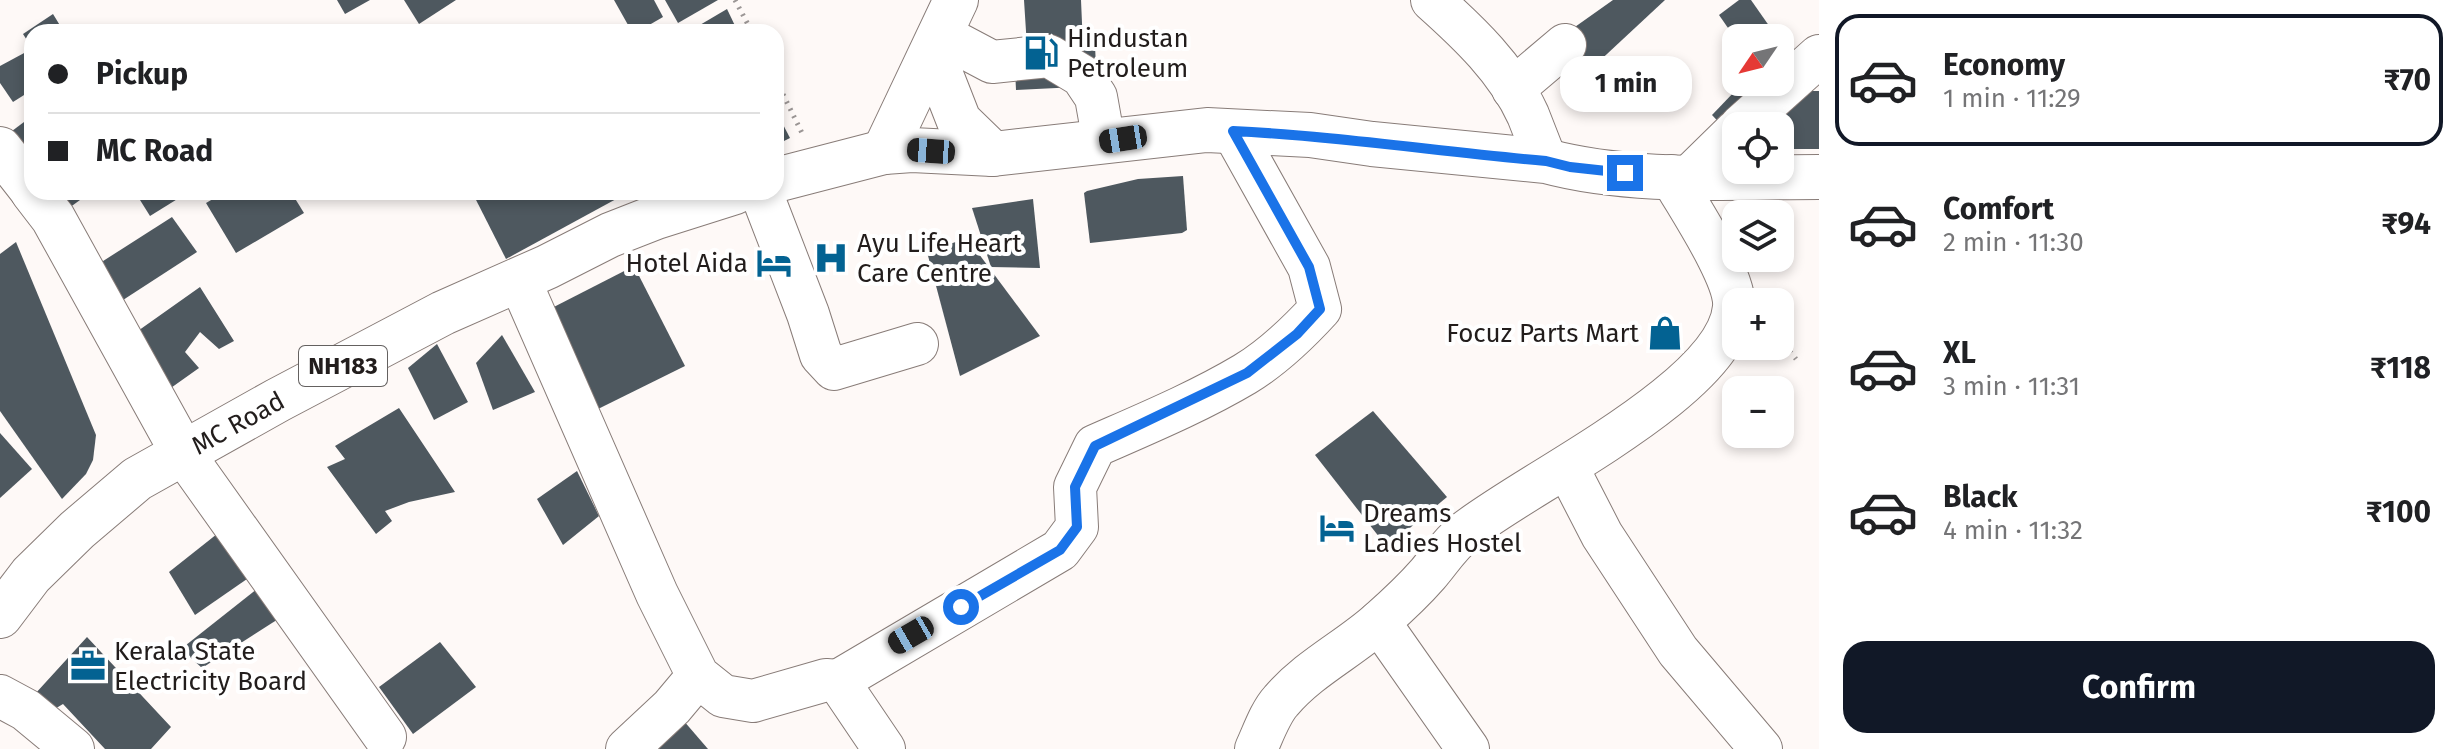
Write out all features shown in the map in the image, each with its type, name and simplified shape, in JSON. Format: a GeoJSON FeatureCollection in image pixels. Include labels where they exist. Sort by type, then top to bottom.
{"type":"FeatureCollection","features":[{"type":"Feature","properties":{"kind":"main road"},"geometry":{"type":"LineString","coordinates":[[948,18],[941,75],[959,121],[993,154]]}},
{"type":"Feature","properties":{"kind":"main road"},"geometry":{"type":"LineString","coordinates":[[884,152],[910,91],[948,18]]}},
{"type":"Feature","properties":{"kind":"main road"},"geometry":{"type":"LineString","coordinates":[[784,178],[884,152],[912,150],[993,154],[1207,130],[1310,135],[1546,161],[1570,167],[1680,177],[1819,177]]}},
{"type":"Feature","properties":{"kind":"main road"},"geometry":{"type":"LineString","coordinates":[[0,149],[24,180]]}},
{"type":"Feature","properties":{"kind":"main road"},"geometry":{"type":"LineString","coordinates":[[40,200],[53,218],[183,453]]}},
{"type":"Feature","properties":{"kind":"main road","name":"MC Road"},"geometry":{"type":"LineString","coordinates":[[0,616],[31,575],[77,530],[137,479],[443,313],[610,235],[703,200]]}},
{"type":"Feature","properties":{"kind":"street"},"geometry":{"type":"LineString","coordinates":[[1432,0],[1472,38],[1513,89],[1527,113],[1546,161]]}},
{"type":"Feature","properties":{"kind":"street"},"geometry":{"type":"LineString","coordinates":[[948,18],[992,62],[1049,56],[1082,76],[1096,97],[1104,142]]}},
{"type":"Feature","properties":{"kind":"street"},"geometry":{"type":"LineString","coordinates":[[1513,89],[1565,45]]}},
{"type":"Feature","properties":{"kind":"street"},"geometry":{"type":"LineString","coordinates":[[1757,112],[1819,56]]}},
{"type":"Feature","properties":{"kind":"street"},"geometry":{"type":"LineString","coordinates":[[519,279],[657,594],[698,676],[723,696],[753,701],[826,680],[838,681],[1060,550],[1077,527],[1075,487],[1095,446],[1247,373],[1297,334],[1320,309],[1309,267],[1233,131]]}},
{"type":"Feature","properties":{"kind":"street"},"geometry":{"type":"LineString","coordinates":[[1256,749],[1280,702],[1328,658],[1379,622],[1426,576],[1461,535],[1539,481],[1567,467],[1681,386],[1724,335],[1734,306],[1726,272],[1680,177],[1722,142]]}},
{"type":"Feature","properties":{"kind":"street"},"geometry":{"type":"LineString","coordinates":[[764,200],[821,355],[834,369],[917,344]]}},
{"type":"Feature","properties":{"kind":"street"},"geometry":{"type":"LineString","coordinates":[[183,453],[385,737]]}},
{"type":"Feature","properties":{"kind":"street"},"geometry":{"type":"LineString","coordinates":[[1567,467],[1602,535],[1678,651],[1761,749]]}},
{"type":"Feature","properties":{"kind":"street"},"geometry":{"type":"LineString","coordinates":[[1379,622],[1468,749]]}},
{"type":"Feature","properties":{"kind":"street"},"geometry":{"type":"LineString","coordinates":[[627,749],[672,707],[698,676]]}},
{"type":"Feature","properties":{"kind":"street"},"geometry":{"type":"LineString","coordinates":[[838,681],[884,749]]}},
{"type":"Feature","properties":{"kind":"street"},"geometry":{"type":"LineString","coordinates":[[0,696],[26,710],[73,749]]}},
{"type":"Feature","properties":{"kind":"path"},"geometry":{"type":"LineString","coordinates":[[735,0],[748,24]]}},
{"type":"Feature","properties":{"kind":"path"},"geometry":{"type":"LineString","coordinates":[[784,96],[819,168]]}},
{"type":"Feature","properties":{"kind":"building"},"geometry":{"type":"Polygon","coordinates":[[[337,0],[370,0],[345,14],[337,0]]]}},
{"type":"Feature","properties":{"kind":"building"},"geometry":{"type":"Polygon","coordinates":[[[404,0],[456,0],[419,24],[404,0]]]}},
{"type":"Feature","properties":{"kind":"building"},"geometry":{"type":"Polygon","coordinates":[[[614,0],[654,0],[663,17],[651,24],[628,24],[614,0]]]}},
{"type":"Feature","properties":{"kind":"building"},"geometry":{"type":"Polygon","coordinates":[[[665,0],[718,0],[678,23],[665,0]]]}},
{"type":"Feature","properties":{"kind":"building"},"geometry":{"type":"Polygon","coordinates":[[[1024,0],[1081,0],[1083,46],[1095,46],[1097,86],[1016,90],[1014,48],[1027,47],[1024,0]]]}},
{"type":"Feature","properties":{"kind":"building"},"geometry":{"type":"Polygon","coordinates":[[[1613,0],[1665,0],[1593,67],[1565,34],[1613,0]]]}},
{"type":"Feature","properties":{"kind":"building"},"geometry":{"type":"Polygon","coordinates":[[[1739,0],[1751,0],[1768,24],[1725,24],[1719,15],[1739,0]]]}},
{"type":"Feature","properties":{"kind":"building"},"geometry":{"type":"Polygon","coordinates":[[[727,9],[734,24],[702,24],[727,9]]]}},
{"type":"Feature","properties":{"kind":"building"},"geometry":{"type":"Polygon","coordinates":[[[53,14],[59,24],[38,24],[53,14]]]}},
{"type":"Feature","properties":{"kind":"building"},"geometry":{"type":"Polygon","coordinates":[[[24,53],[24,95],[13,102],[0,83],[0,66],[24,53]]]}},
{"type":"Feature","properties":{"kind":"building"},"geometry":{"type":"Polygon","coordinates":[[[1794,91],[1819,91],[1819,149],[1794,149],[1794,112],[1761,112],[1779,96],[1794,96],[1794,91]]]}},
{"type":"Feature","properties":{"kind":"building"},"geometry":{"type":"Polygon","coordinates":[[[1730,96],[1742,96],[1751,106],[1745,112],[1722,112],[1722,126],[1712,115],[1730,96]]]}},
{"type":"Feature","properties":{"kind":"building"},"geometry":{"type":"Polygon","coordinates":[[[24,122],[24,148],[12,131],[24,122]]]}},
{"type":"Feature","properties":{"kind":"building"},"geometry":{"type":"Polygon","coordinates":[[[784,126],[790,138],[784,141],[784,126]]]}},
{"type":"Feature","properties":{"kind":"building"},"geometry":{"type":"Polygon","coordinates":[[[1183,176],[1187,230],[1090,243],[1084,193],[1138,179],[1183,176]]]}},
{"type":"Feature","properties":{"kind":"building"},"geometry":{"type":"Polygon","coordinates":[[[1033,199],[1040,268],[991,267],[972,208],[1033,199]]]}},
{"type":"Feature","properties":{"kind":"building"},"geometry":{"type":"Polygon","coordinates":[[[63,200],[80,200],[69,208],[63,200]]]}},
{"type":"Feature","properties":{"kind":"building"},"geometry":{"type":"Polygon","coordinates":[[[140,200],[176,200],[150,216],[140,200]]]}},
{"type":"Feature","properties":{"kind":"building"},"geometry":{"type":"Polygon","coordinates":[[[211,200],[296,200],[304,213],[236,253],[206,203],[211,200]]]}},
{"type":"Feature","properties":{"kind":"building"},"geometry":{"type":"Polygon","coordinates":[[[476,200],[614,200],[506,259],[476,200]]]}},
{"type":"Feature","properties":{"kind":"building"},"geometry":{"type":"Polygon","coordinates":[[[172,217],[197,252],[123,300],[100,263],[172,217]]]}},
{"type":"Feature","properties":{"kind":"building"},"geometry":{"type":"Polygon","coordinates":[[[967,238],[1040,336],[960,376],[927,252],[967,238]]]}},
{"type":"Feature","properties":{"kind":"building"},"geometry":{"type":"Polygon","coordinates":[[[16,242],[96,435],[93,460],[86,474],[62,499],[0,411],[0,254],[16,242]]]}},
{"type":"Feature","properties":{"kind":"building"},"geometry":{"type":"Polygon","coordinates":[[[634,266],[685,366],[596,410],[546,311],[634,266]]]}},
{"type":"Feature","properties":{"kind":"building"},"geometry":{"type":"Polygon","coordinates":[[[200,287],[234,341],[219,349],[200,332],[185,352],[199,368],[168,390],[135,333],[200,287]]]}},
{"type":"Feature","properties":{"kind":"building"},"geometry":{"type":"Polygon","coordinates":[[[502,335],[535,392],[493,410],[476,363],[502,335]]]}},
{"type":"Feature","properties":{"kind":"building"},"geometry":{"type":"Polygon","coordinates":[[[437,344],[468,402],[434,420],[408,368],[437,344]]]}},
{"type":"Feature","properties":{"kind":"building"},"geometry":{"type":"Polygon","coordinates":[[[399,408],[455,492],[385,511],[392,521],[376,534],[327,467],[345,459],[335,446],[399,408]]]}},
{"type":"Feature","properties":{"kind":"building"},"geometry":{"type":"Polygon","coordinates":[[[1373,411],[1447,497],[1387,547],[1315,455],[1373,411]]]}},
{"type":"Feature","properties":{"kind":"building"},"geometry":{"type":"Polygon","coordinates":[[[0,433],[32,469],[0,498],[0,433]]]}},
{"type":"Feature","properties":{"kind":"building"},"geometry":{"type":"Polygon","coordinates":[[[577,471],[599,516],[563,545],[537,499],[577,471]]]}},
{"type":"Feature","properties":{"kind":"building"},"geometry":{"type":"Polygon","coordinates":[[[217,534],[247,579],[195,615],[169,572],[217,534]]]}},
{"type":"Feature","properties":{"kind":"building"},"geometry":{"type":"Polygon","coordinates":[[[262,585],[283,616],[202,668],[181,649],[262,585]]]}},
{"type":"Feature","properties":{"kind":"building","name":"Kerala State Electricity Board"},"geometry":{"type":"Polygon","coordinates":[[[87,637],[171,727],[151,749],[105,749],[63,704],[48,713],[35,694],[87,637]]]}},
{"type":"Feature","properties":{"kind":"building"},"geometry":{"type":"Polygon","coordinates":[[[440,642],[476,687],[413,734],[379,687],[440,642]]]}},
{"type":"Feature","properties":{"kind":"building"},"geometry":{"type":"Polygon","coordinates":[[[683,720],[708,749],[650,749],[683,720]]]}},
{"type":"Feature","properties":{"kind":"place","name":"Hindustan Petroleum"},"geometry":{"type":"Point","coordinates":[1041,53]}},
{"type":"Feature","properties":{"kind":"place","name":"Ayu Life Heart Care Centre"},"geometry":{"type":"Point","coordinates":[831,258]}},
{"type":"Feature","properties":{"kind":"place","name":"Hotel Aida"},"geometry":{"type":"Point","coordinates":[774,263]}},
{"type":"Feature","properties":{"kind":"place","name":"Focuz Parts Mart"},"geometry":{"type":"Point","coordinates":[1665,333]}},
{"type":"Feature","properties":{"kind":"place","name":"Dreams Ladies Hostel"},"geometry":{"type":"Point","coordinates":[1337,528]}},
{"type":"Feature","properties":{"kind":"place","name":"Kerala State Electricity Board"},"geometry":{"type":"Point","coordinates":[88,666]}},
{"type":"Feature","properties":{"kind":"route"},"geometry":{"type":"LineString","coordinates":[[961,607],[1060,550],[1077,527],[1075,487],[1095,446],[1247,373],[1297,334],[1320,309],[1309,267],[1233,131],[1310,135],[1546,161],[1625,173]]}}]}
